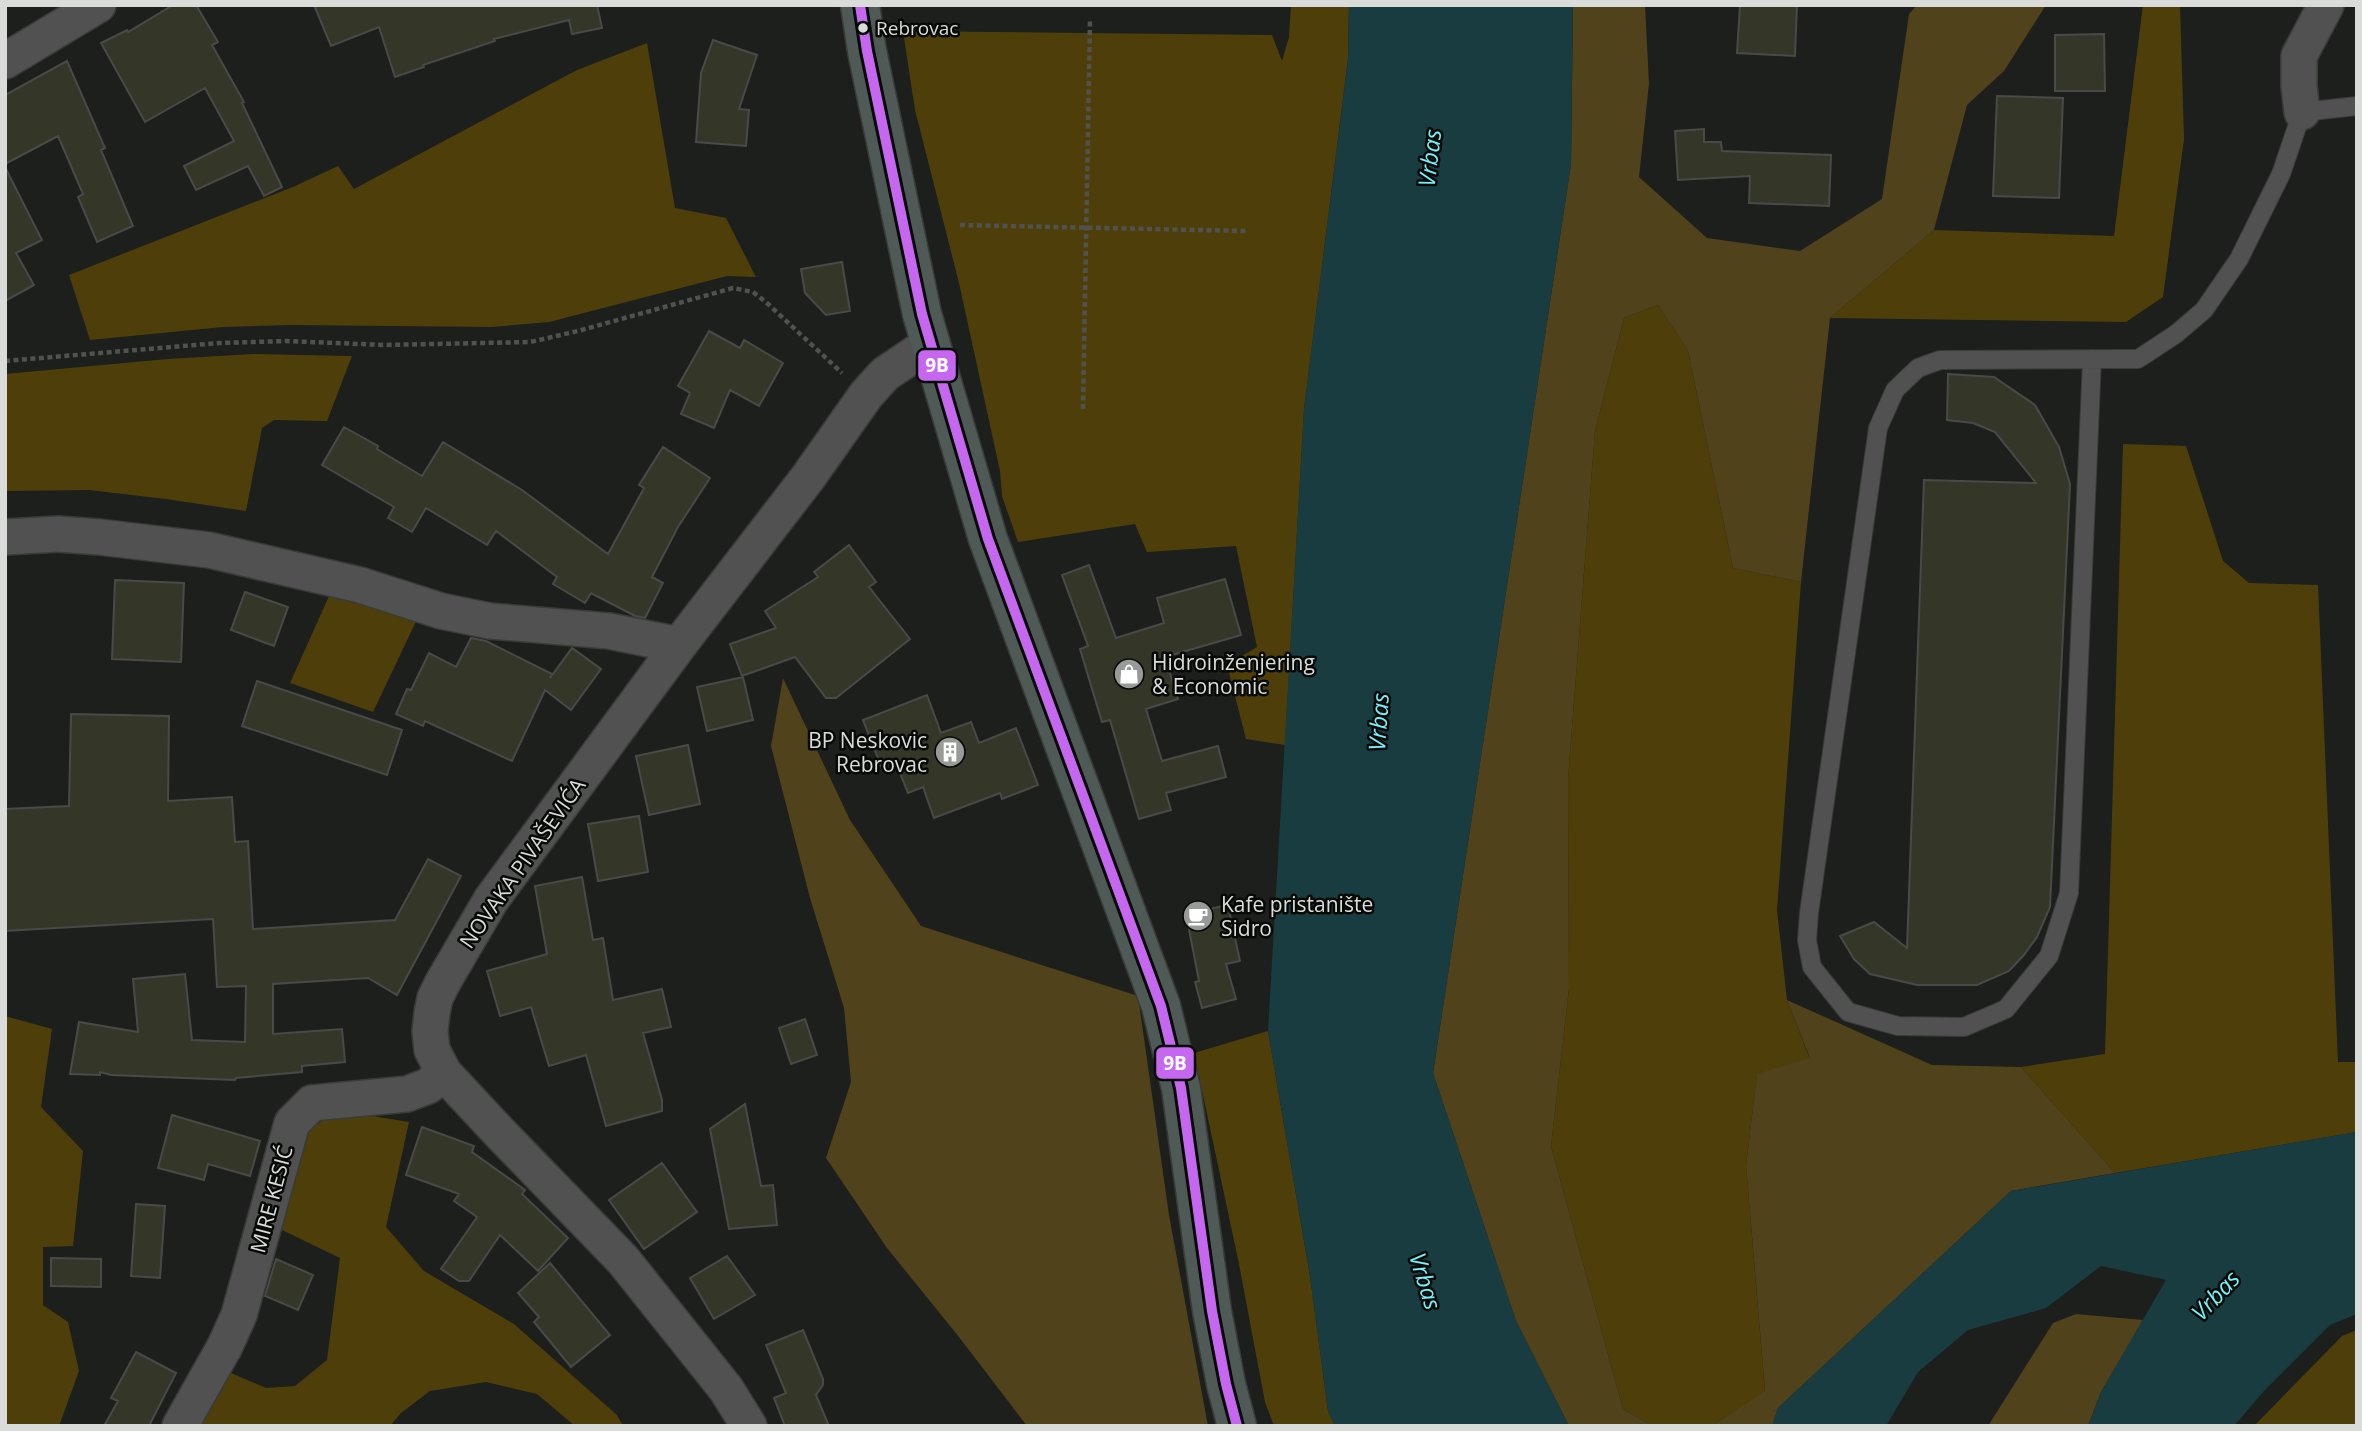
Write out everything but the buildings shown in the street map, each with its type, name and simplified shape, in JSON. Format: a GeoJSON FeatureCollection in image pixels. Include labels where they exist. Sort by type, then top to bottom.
{"type":"FeatureCollection","features":[{"type":"Feature","properties":{"kind":"main road"},"geometry":{"type":"LineString","coordinates":[[860,5],[922,314],[988,539],[1161,1006],[1181,1088],[1212,1311],[1237,1426]]}},
{"type":"Feature","properties":{"kind":"street"},"geometry":{"type":"LineString","coordinates":[[5,61],[48,17],[98,5]]}},
{"type":"Feature","properties":{"kind":"street"},"geometry":{"type":"LineString","coordinates":[[2302,112],[2298,56],[2326,5]]}},
{"type":"Feature","properties":{"kind":"street","name":"NOVAKA PIVAŠEVIĆA"},"geometry":{"type":"LineString","coordinates":[[749,1426],[726,1389],[623,1260],[444,1073],[432,1050],[430,1031],[435,998],[491,900],[678,645],[809,476],[866,395],[885,374],[930,343]]}},
{"type":"Feature","properties":{"kind":"street"},"geometry":{"type":"LineString","coordinates":[[5,537],[58,534],[209,550],[360,584],[441,611],[465,616],[490,621],[608,631],[678,645]]}},
{"type":"Feature","properties":{"kind":"street","name":"MIRE KESIĆ"},"geometry":{"type":"LineString","coordinates":[[180,1426],[225,1346],[239,1315],[292,1123],[312,1103],[407,1094],[428,1086],[444,1073]]}},
{"type":"Feature","properties":{"kind":"lane"},"geometry":{"type":"LineString","coordinates":[[2092,359],[2069,893],[2049,956],[2006,1009],[1964,1027],[1898,1026],[1848,1012],[1812,967],[1807,940],[1878,428],[1895,390],[1918,368],[1940,360],[2092,359],[2138,359],[2176,334],[2204,310],[2239,259],[2275,186],[2302,112],[2357,106]]}},
{"type":"Feature","properties":{"kind":"path"},"geometry":{"type":"LineString","coordinates":[[1083,409],[1090,20]]}},
{"type":"Feature","properties":{"kind":"path"},"geometry":{"type":"LineString","coordinates":[[961,225],[1245,231]]}},
{"type":"Feature","properties":{"kind":"path"},"geometry":{"type":"LineString","coordinates":[[5,361],[219,343],[286,341],[436,345],[530,342],[733,288],[753,292],[866,395]]}},
{"type":"Feature","properties":{"kind":"shaded area"},"geometry":{"type":"Polygon","coordinates":[[[1291,5],[1349,5],[1348,59],[1304,409],[1285,745],[1246,739],[1227,665],[1257,647],[1236,546],[1147,552],[1135,524],[1018,542],[1002,496],[1000,471],[959,283],[915,110],[903,31],[1272,35],[1282,61],[1289,37],[1291,5]]]}},
{"type":"Feature","properties":{"kind":"shaded area"},"geometry":{"type":"Polygon","coordinates":[[[1573,5],[1645,5],[1649,84],[1639,177],[1707,238],[1800,251],[1882,199],[1909,14],[1917,5],[2046,5],[2004,71],[1967,105],[1934,230],[1830,318],[1801,582],[1733,568],[1688,351],[1658,305],[1624,318],[1595,431],[1568,779],[1569,989],[1551,1146],[1623,1409],[1653,1426],[1569,1426],[1516,1321],[1433,1073],[1571,164],[1573,5]]]}},
{"type":"Feature","properties":{"kind":"shaded area"},"geometry":{"type":"Polygon","coordinates":[[[2143,5],[2180,5],[2184,139],[2163,297],[2126,322],[1830,318],[1934,230],[2114,236],[2143,5]]]}},
{"type":"Feature","properties":{"kind":"shaded area"},"geometry":{"type":"Polygon","coordinates":[[[647,43],[675,208],[726,218],[756,277],[727,276],[549,322],[492,327],[223,327],[90,340],[69,275],[293,187],[338,166],[354,189],[577,70],[647,43]]]}},
{"type":"Feature","properties":{"kind":"shaded area"},"geometry":{"type":"Polygon","coordinates":[[[1658,305],[1688,351],[1733,568],[1801,582],[1777,910],[1787,1000],[1810,1059],[1757,1075],[1746,1165],[1765,1392],[1712,1426],[1653,1426],[1623,1409],[1551,1146],[1569,989],[1568,779],[1595,431],[1624,318],[1658,305]]]}},
{"type":"Feature","properties":{"kind":"shaded area"},"geometry":{"type":"Polygon","coordinates":[[[252,354],[352,356],[327,421],[274,420],[262,428],[246,511],[89,490],[5,491],[5,374],[252,354]]]}},
{"type":"Feature","properties":{"kind":"shaded area"},"geometry":{"type":"Polygon","coordinates":[[[2123,444],[2186,446],[2223,561],[2249,583],[2318,585],[2338,1062],[2357,1062],[2357,1132],[2115,1173],[2021,1067],[2105,1054],[2123,444]]]}},
{"type":"Feature","properties":{"kind":"shaded area"},"geometry":{"type":"Polygon","coordinates":[[[334,585],[420,613],[373,712],[290,683],[334,585]]]}},
{"type":"Feature","properties":{"kind":"shaded area"},"geometry":{"type":"Polygon","coordinates":[[[783,678],[850,820],[921,926],[1138,996],[1169,1215],[1208,1426],[1027,1426],[887,1248],[826,1158],[851,1082],[844,1008],[810,898],[771,746],[783,678]]]}},
{"type":"Feature","properties":{"kind":"shaded area"},"geometry":{"type":"Polygon","coordinates":[[[1787,1000],[1932,1065],[2021,1067],[2115,1173],[2011,1191],[1778,1408],[1772,1426],[1712,1426],[1765,1391],[1746,1165],[1757,1074],[1810,1058],[1787,1000]]]}},
{"type":"Feature","properties":{"kind":"shaded area"},"geometry":{"type":"Polygon","coordinates":[[[5,1016],[52,1029],[41,1107],[83,1151],[73,1246],[43,1247],[43,1305],[68,1322],[79,1371],[59,1426],[5,1426],[5,1016]]]}},
{"type":"Feature","properties":{"kind":"shaded area"},"geometry":{"type":"Polygon","coordinates":[[[1268,1031],[1310,1276],[1328,1411],[1335,1426],[1274,1426],[1265,1402],[1194,1053],[1268,1031]]]}},
{"type":"Feature","properties":{"kind":"shaded area"},"geometry":{"type":"Polygon","coordinates":[[[348,1112],[409,1122],[386,1227],[424,1271],[514,1324],[617,1415],[623,1426],[575,1426],[537,1394],[486,1382],[430,1391],[401,1413],[390,1426],[201,1426],[231,1373],[266,1388],[295,1386],[327,1360],[340,1258],[280,1229],[307,1133],[325,1118],[348,1112]]]}},
{"type":"Feature","properties":{"kind":"shaded area"},"geometry":{"type":"Polygon","coordinates":[[[2076,1314],[2143,1320],[2101,1392],[2088,1426],[1988,1426],[2053,1323],[2076,1314]]]}},
{"type":"Feature","properties":{"kind":"shaded area"},"geometry":{"type":"Polygon","coordinates":[[[2357,1330],[2357,1426],[2254,1426],[2342,1336],[2357,1330]]]}},
{"type":"Feature","properties":{"kind":"water","name":"Vrbas"},"geometry":{"type":"Polygon","coordinates":[[[1349,5],[1573,5],[1571,164],[1433,1073],[1516,1321],[1569,1426],[1335,1426],[1328,1411],[1310,1276],[1268,1031],[1304,409],[1348,59],[1349,5]]]}},
{"type":"Feature","properties":{"kind":"water","name":"Vrbas"},"geometry":{"type":"Polygon","coordinates":[[[2357,1132],[2357,1314],[2330,1325],[2264,1391],[2234,1426],[2088,1426],[2101,1392],[2166,1280],[2101,1266],[2046,1308],[1968,1330],[1918,1372],[1886,1426],[1772,1426],[1778,1408],[2011,1191],[2357,1132]]]}},
{"type":"Feature","properties":{"kind":"transit line","name":"9B"},"geometry":{"type":"LineString","coordinates":[[860,5],[867,51],[922,314],[988,539],[1161,1006],[1181,1088],[1212,1311],[1237,1426]]}},
{"type":"Feature","properties":{"kind":"place","name":"Rebrovac"},"geometry":{"type":"Point","coordinates":[863,28]}},
{"type":"Feature","properties":{"kind":"place","name":"Hidroinženjering & Economic"},"geometry":{"type":"Point","coordinates":[1129,674]}},
{"type":"Feature","properties":{"kind":"place","name":"BP Neskovic Rebrovac"},"geometry":{"type":"Point","coordinates":[950,752]}},
{"type":"Feature","properties":{"kind":"place","name":"Kafe pristanište Sidro"},"geometry":{"type":"Point","coordinates":[1198,916]}}]}
